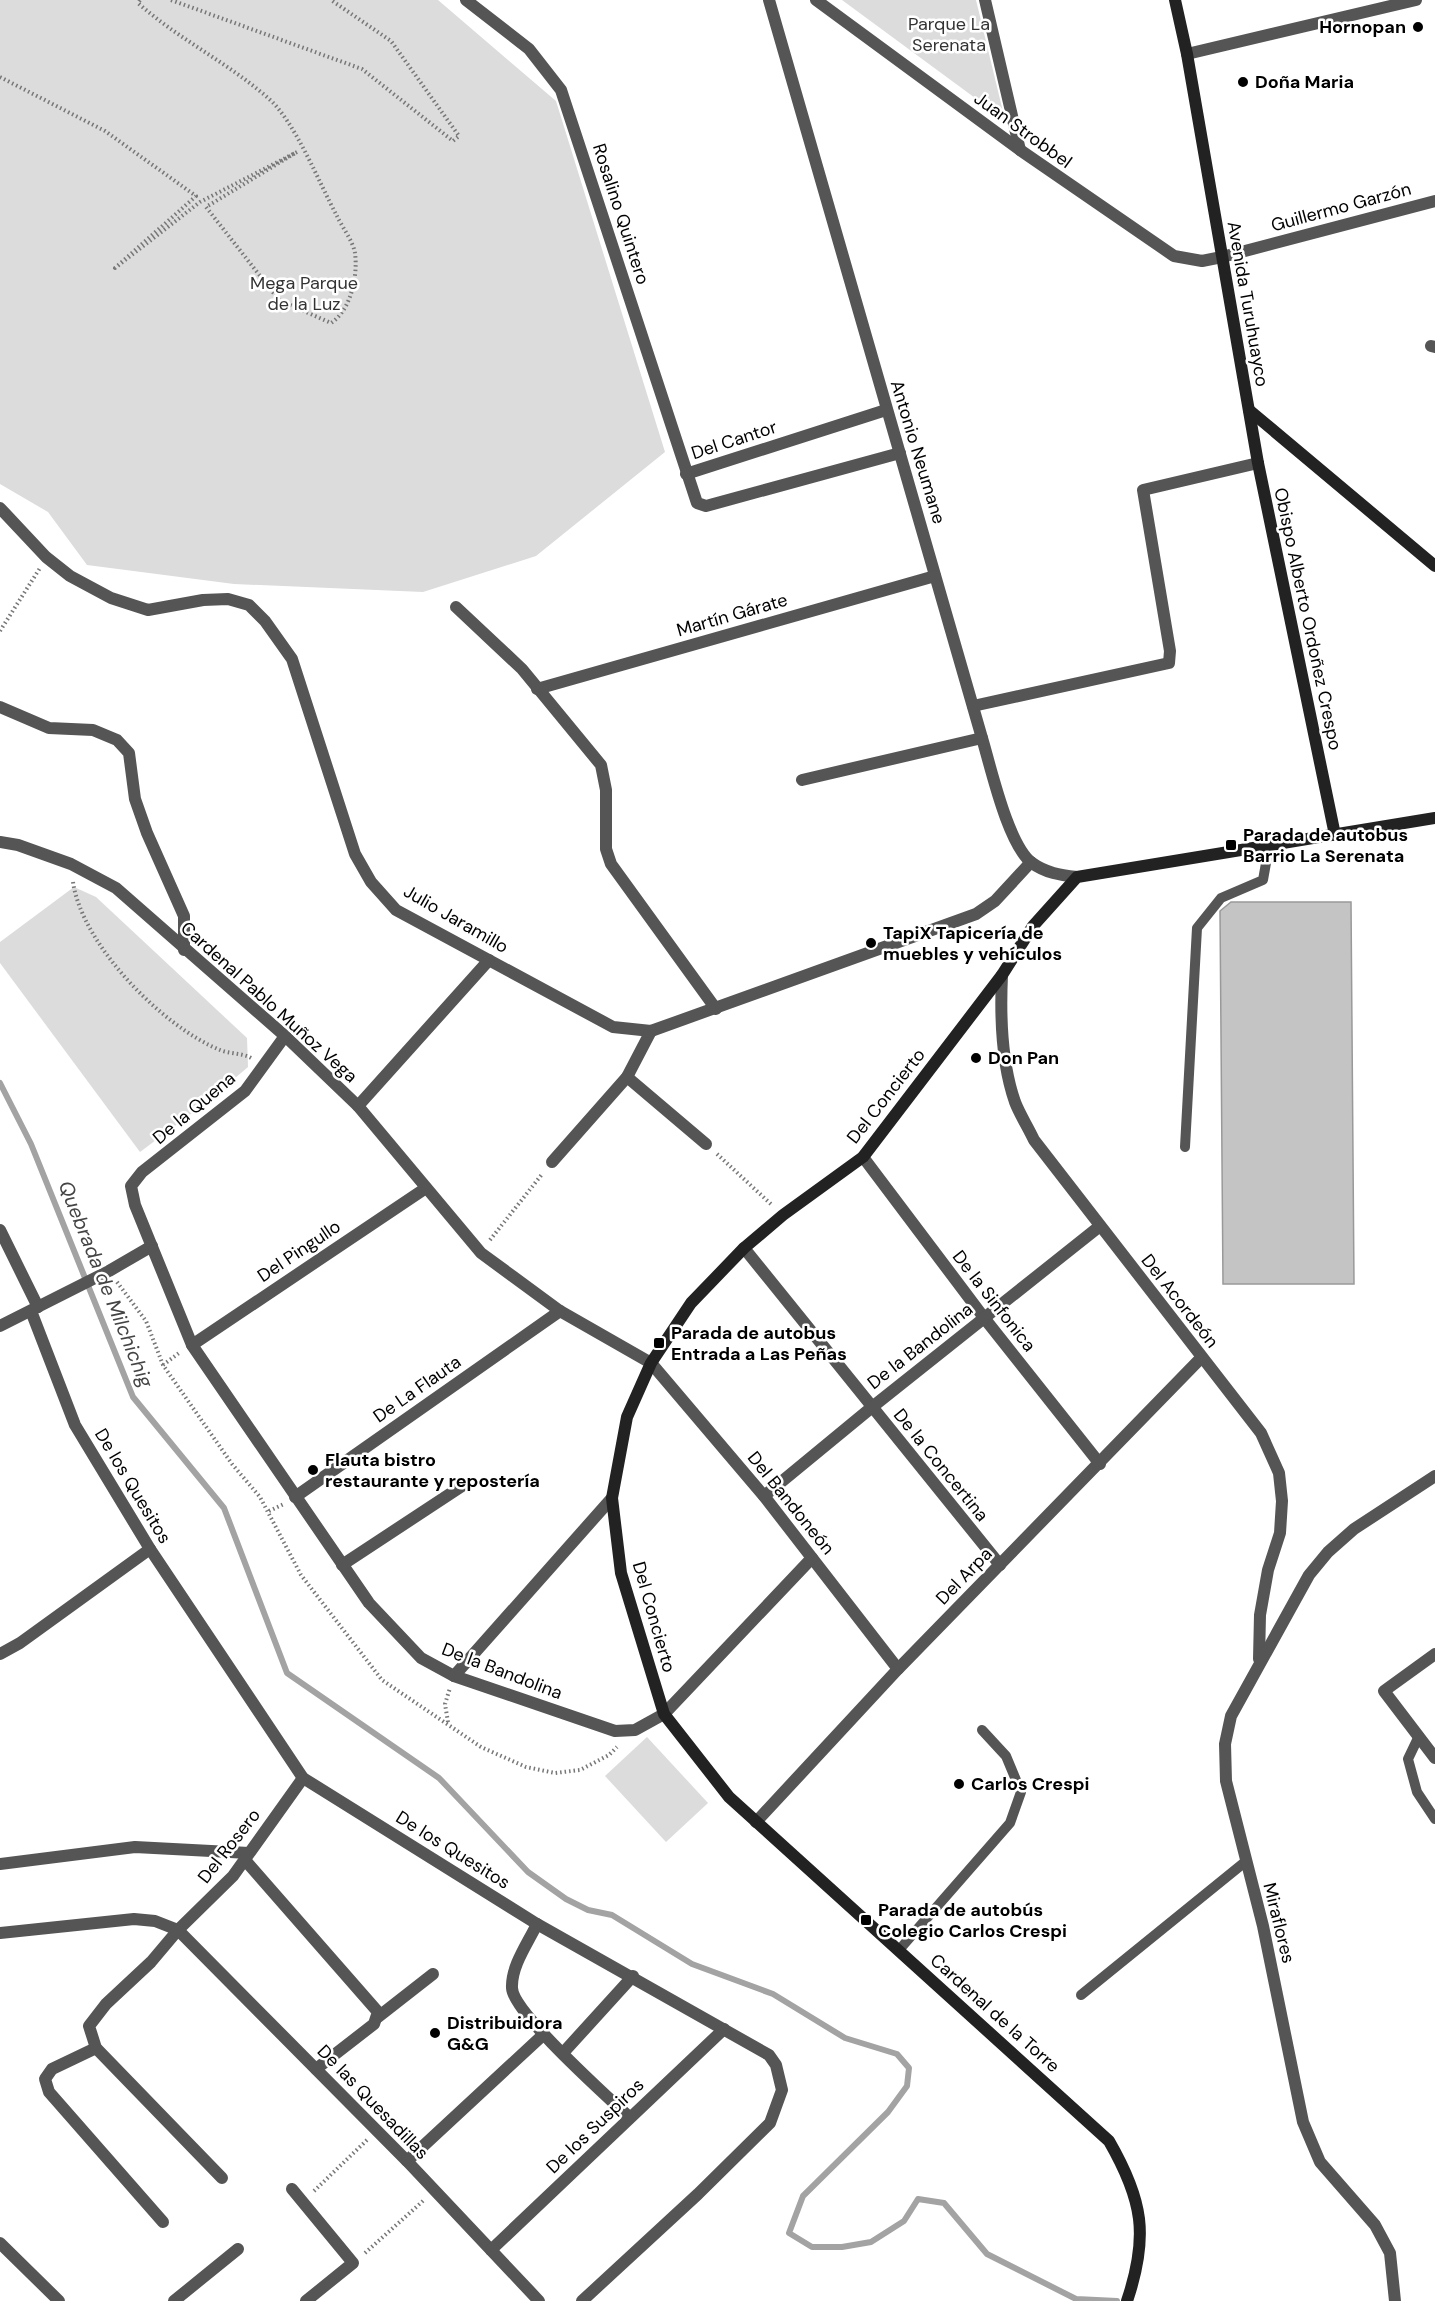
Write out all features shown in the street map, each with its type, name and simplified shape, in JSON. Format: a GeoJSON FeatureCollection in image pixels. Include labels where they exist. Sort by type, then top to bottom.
{"type":"FeatureCollection","features":[{"type":"Feature","properties":{"kind":"street","name":"Rosalino Quintero"},"geometry":{"type":"LineString","coordinates":[[466,0],[529,49],[561,90],[686,474]]}},
{"type":"Feature","properties":{"kind":"street","name":"Antonio Neumane"},"geometry":{"type":"LineString","coordinates":[[769,0],[886,410],[1014,841],[1031,862],[1055,874],[1077,877]]}},
{"type":"Feature","properties":{"kind":"street","name":"Juan Strobbel"},"geometry":{"type":"LineString","coordinates":[[816,0],[1020,150],[1174,256],[1202,261],[1222,257]]}},
{"type":"Feature","properties":{"kind":"street"},"geometry":{"type":"LineString","coordinates":[[985,0],[1020,150]]}},
{"type":"Feature","properties":{"kind":"street","name":"Avenida Turuhuayco"},"geometry":{"type":"LineString","coordinates":[[1175,0],[1187,54],[1248,410],[1433,560]]}},
{"type":"Feature","properties":{"kind":"street"},"geometry":{"type":"LineString","coordinates":[[1187,54],[1416,0]]}},
{"type":"Feature","properties":{"kind":"street","name":"Guillermo Garzón"},"geometry":{"type":"LineString","coordinates":[[1222,257],[1435,201]]}},
{"type":"Feature","properties":{"kind":"street","name":"Del Cantor"},"geometry":{"type":"LineString","coordinates":[[886,410],[686,474],[694,498],[697,503],[705,506],[900,453]]}},
{"type":"Feature","properties":{"kind":"street","name":"Obispo Alberto Ordoñez Crespo"},"geometry":{"type":"LineString","coordinates":[[1248,410],[1335,836]]}},
{"type":"Feature","properties":{"kind":"street"},"geometry":{"type":"LineString","coordinates":[[974,706],[1169,663],[1170,651],[1143,490],[1257,463]]}},
{"type":"Feature","properties":{"kind":"street","name":"Julio Jaramillo"},"geometry":{"type":"LineString","coordinates":[[0,508],[46,557],[70,576],[134,607],[148,610],[203,600],[228,599],[249,605],[265,621],[292,659],[355,854],[371,882],[396,910],[613,1027],[651,1031],[976,914],[995,901],[1031,862]]}},
{"type":"Feature","properties":{"kind":"street","name":"Martín Gárate"},"geometry":{"type":"LineString","coordinates":[[537,689],[935,576]]}},
{"type":"Feature","properties":{"kind":"street"},"geometry":{"type":"LineString","coordinates":[[456,607],[522,669],[600,765],[606,790],[606,849],[611,864],[716,1009]]}},
{"type":"Feature","properties":{"kind":"street"},"geometry":{"type":"LineString","coordinates":[[0,707],[49,729],[93,730],[117,740],[129,753],[135,799],[147,833],[176,892],[184,916],[184,950]]}},
{"type":"Feature","properties":{"kind":"street"},"geometry":{"type":"LineString","coordinates":[[802,780],[982,738]]}},
{"type":"Feature","properties":{"kind":"street"},"geometry":{"type":"LineString","coordinates":[[1077,877],[1435,818]]}},
{"type":"Feature","properties":{"kind":"street","name":"Cardenal Pablo Muñoz Vega"},"geometry":{"type":"LineString","coordinates":[[0,842],[18,845],[71,864],[116,888],[184,950],[285,1036],[357,1106],[481,1253],[560,1311],[651,1363]]}},
{"type":"Feature","properties":{"kind":"street","name":"Del Concierto"},"geometry":{"type":"LineString","coordinates":[[664,1714],[621,1573],[612,1498],[627,1417],[651,1363],[691,1303],[744,1248],[783,1215],[863,1157],[1002,975],[1033,926],[1077,877]]}},
{"type":"Feature","properties":{"kind":"street"},"geometry":{"type":"LineString","coordinates":[[357,1106],[489,960]]}},
{"type":"Feature","properties":{"kind":"street","name":"Del Acordeón"},"geometry":{"type":"LineString","coordinates":[[1002,975],[1000,1014],[1004,1050],[1015,1101],[1034,1140],[1261,1433],[1279,1473],[1282,1501],[1280,1533],[1268,1570],[1262,1604],[1259,1661]]}},
{"type":"Feature","properties":{"kind":"street"},"geometry":{"type":"LineString","coordinates":[[552,1162],[627,1077],[651,1031]]}},
{"type":"Feature","properties":{"kind":"street","name":"De la Quena"},"geometry":{"type":"LineString","coordinates":[[135,1205],[131,1186],[142,1172],[245,1091],[265,1067],[285,1036]]}},
{"type":"Feature","properties":{"kind":"street"},"geometry":{"type":"LineString","coordinates":[[627,1077],[706,1144]]}},
{"type":"Feature","properties":{"kind":"street","name":"De la Sinfonica"},"geometry":{"type":"LineString","coordinates":[[863,1157],[985,1319],[1100,1464]]}},
{"type":"Feature","properties":{"kind":"street","name":"Del Pingullo"},"geometry":{"type":"LineString","coordinates":[[192,1345],[426,1188]]}},
{"type":"Feature","properties":{"kind":"street","name":"De la Bandolina"},"geometry":{"type":"LineString","coordinates":[[135,1205],[192,1345],[369,1603],[422,1658],[454,1676],[615,1731],[635,1730],[664,1714],[812,1558]]}},
{"type":"Feature","properties":{"kind":"street","name":"De la Bandolina"},"geometry":{"type":"LineString","coordinates":[[764,1496],[871,1407],[1100,1226]]}},
{"type":"Feature","properties":{"kind":"street","name":"De los Quesitos"},"geometry":{"type":"LineString","coordinates":[[0,1230],[34,1309],[75,1425],[150,1550],[303,1778],[537,1924],[633,1976],[769,2055],[776,2065],[782,2090],[770,2123],[698,2194],[582,2301]]}},
{"type":"Feature","properties":{"kind":"street"},"geometry":{"type":"LineString","coordinates":[[0,1326],[152,1246]]}},
{"type":"Feature","properties":{"kind":"street","name":"De la Concertina"},"geometry":{"type":"LineString","coordinates":[[744,1248],[1000,1565]]}},
{"type":"Feature","properties":{"kind":"street","name":"De La Flauta"},"geometry":{"type":"LineString","coordinates":[[295,1497],[560,1311]]}},
{"type":"Feature","properties":{"kind":"street","name":"Del Arpa"},"geometry":{"type":"LineString","coordinates":[[756,1822],[898,1669],[1202,1358]]}},
{"type":"Feature","properties":{"kind":"street","name":"Del Bandoneón"},"geometry":{"type":"LineString","coordinates":[[651,1363],[764,1496],[898,1669]]}},
{"type":"Feature","properties":{"kind":"street","name":"Miraflores"},"geometry":{"type":"LineString","coordinates":[[1395,2301],[1390,2253],[1370,2218],[1320,2162],[1303,2122],[1263,1926],[1226,1781],[1225,1744],[1231,1716],[1259,1661],[1294,1597],[1328,1552],[1354,1529],[1435,1476]]}},
{"type":"Feature","properties":{"kind":"street"},"geometry":{"type":"LineString","coordinates":[[342,1564],[462,1486]]}},
{"type":"Feature","properties":{"kind":"street"},"geometry":{"type":"LineString","coordinates":[[454,1676],[612,1498]]}},
{"type":"Feature","properties":{"kind":"street"},"geometry":{"type":"LineString","coordinates":[[0,1654],[20,1643],[150,1550]]}},
{"type":"Feature","properties":{"kind":"street"},"geometry":{"type":"LineString","coordinates":[[1435,1654],[1384,1691],[1435,1758]]}},
{"type":"Feature","properties":{"kind":"street","name":"Cardenal de la Torre"},"geometry":{"type":"LineString","coordinates":[[664,1714],[729,1797],[1109,2141],[1137,2197],[1140,2228],[1138,2268],[1127,2301]]}},
{"type":"Feature","properties":{"kind":"street","name":"Del Rosero"},"geometry":{"type":"LineString","coordinates":[[96,2048],[89,2026],[106,2004],[151,1962],[178,1930],[233,1876],[303,1778]]}},
{"type":"Feature","properties":{"kind":"street"},"geometry":{"type":"LineString","coordinates":[[0,1864],[135,1847],[247,1857],[378,2013],[378,2017]]}},
{"type":"Feature","properties":{"kind":"street"},"geometry":{"type":"LineString","coordinates":[[0,1933],[134,1919],[155,1921],[178,1930]]}},
{"type":"Feature","properties":{"kind":"street"},"geometry":{"type":"LineString","coordinates":[[537,1924],[514,1973],[512,1990],[518,2004],[544,2034],[629,2118]]}},
{"type":"Feature","properties":{"kind":"street","name":"De las Quesadillas"},"geometry":{"type":"LineString","coordinates":[[178,1930],[377,2130],[539,2301]]}},
{"type":"Feature","properties":{"kind":"street"},"geometry":{"type":"LineString","coordinates":[[316,2069],[374,2024],[378,2017],[432,1974]]}},
{"type":"Feature","properties":{"kind":"street"},"geometry":{"type":"LineString","coordinates":[[563,2053],[633,1976]]}},
{"type":"Feature","properties":{"kind":"street","name":"De los Suspiros"},"geometry":{"type":"LineString","coordinates":[[491,2250],[724,2029]]}},
{"type":"Feature","properties":{"kind":"street"},"geometry":{"type":"LineString","coordinates":[[407,2161],[544,2034]]}},
{"type":"Feature","properties":{"kind":"street"},"geometry":{"type":"LineString","coordinates":[[163,2222],[49,2092],[45,2079],[52,2069],[96,2048],[222,2178]]}},
{"type":"Feature","properties":{"kind":"street"},"geometry":{"type":"LineString","coordinates":[[292,2189],[353,2263],[306,2301]]}},
{"type":"Feature","properties":{"kind":"street"},"geometry":{"type":"LineString","coordinates":[[0,2243],[59,2301]]}},
{"type":"Feature","properties":{"kind":"street"},"geometry":{"type":"LineString","coordinates":[[174,2301],[238,2249]]}},
{"type":"Feature","properties":{"kind":"lane"},"geometry":{"type":"LineString","coordinates":[[1185,1147],[1197,928],[1221,898],[1263,880],[1269,846]]}},
{"type":"Feature","properties":{"kind":"lane"},"geometry":{"type":"LineString","coordinates":[[899,1950],[1010,1823],[1021,1792],[1006,1756],[982,1730]]}},
{"type":"Feature","properties":{"kind":"lane"},"geometry":{"type":"LineString","coordinates":[[1419,1736],[1408,1759],[1417,1792],[1435,1819]]}},
{"type":"Feature","properties":{"kind":"lane"},"geometry":{"type":"LineString","coordinates":[[1081,1995],[1245,1862]]}},
{"type":"Feature","properties":{"kind":"path"},"geometry":{"type":"LineString","coordinates":[[0,77],[105,131],[196,196],[115,268],[200,202],[297,152],[206,207],[279,300],[331,323],[341,317],[355,282],[355,251],[290,126],[269,99],[208,53],[163,26],[138,3],[140,0]]}},
{"type":"Feature","properties":{"kind":"path"},"geometry":{"type":"LineString","coordinates":[[171,0],[362,69],[453,141],[459,136],[391,41],[331,0]]}},
{"type":"Feature","properties":{"kind":"path"},"geometry":{"type":"LineString","coordinates":[[0,631],[46,557]]}},
{"type":"Feature","properties":{"kind":"path"},"geometry":{"type":"LineString","coordinates":[[71,864],[74,887],[85,916],[106,953],[139,995],[178,1025],[221,1050],[247,1056],[265,1067]]}},
{"type":"Feature","properties":{"kind":"path"},"geometry":{"type":"LineString","coordinates":[[706,1144],[783,1215]]}},
{"type":"Feature","properties":{"kind":"path"},"geometry":{"type":"LineString","coordinates":[[481,1253],[552,1162]]}},
{"type":"Feature","properties":{"kind":"path"},"geometry":{"type":"LineString","coordinates":[[448,1723],[445,1704],[454,1676]]}},
{"type":"Feature","properties":{"kind":"path"},"geometry":{"type":"LineString","coordinates":[[302,2202],[377,2130]]}},
{"type":"Feature","properties":{"kind":"path"},"geometry":{"type":"LineString","coordinates":[[353,2263],[435,2191]]}},
{"type":"Feature","properties":{"kind":"green space","name":"Mega Parque de la Luz"},"geometry":{"type":"Polygon","coordinates":[[[0,0],[438,0],[556,101],[665,452],[536,556],[423,592],[234,584],[87,565],[48,512],[0,484],[0,0]]]}},
{"type":"Feature","properties":{"kind":"green space","name":"Parque La Serenata"},"geometry":{"type":"Polygon","coordinates":[[[842,0],[976,0],[1005,120],[842,0]]]}},
{"type":"Feature","properties":{"kind":"green space"},"geometry":{"type":"Polygon","coordinates":[[[74,887],[96,897],[247,1038],[248,1067],[208,1101],[140,1152],[0,963],[0,942],[74,887]]]}},
{"type":"Feature","properties":{"kind":"green space"},"geometry":{"type":"Polygon","coordinates":[[[647,1737],[708,1803],[666,1842],[605,1776],[647,1737]]]}},
{"type":"Feature","properties":{"kind":"building"},"geometry":{"type":"Polygon","coordinates":[[[1231,902],[1351,902],[1354,1284],[1223,1284],[1220,911],[1231,902]]]}},
{"type":"Feature","properties":{"kind":"waterway","name":"Quebrada de Milchichig"},"geometry":{"type":"LineString","coordinates":[[0,1083],[31,1144],[133,1397],[224,1508],[287,1673],[439,1778],[528,1872],[566,1899],[588,1910],[612,1915],[692,1964],[773,1994],[845,2038],[897,2054],[909,2068],[907,2086],[888,2112],[803,2196],[789,2233],[812,2247],[842,2247],[871,2242],[904,2221],[918,2199],[944,2203],[987,2254],[1076,2299],[1117,2301]]}},
{"type":"Feature","properties":{"kind":"place","name":"Hornopan"},"geometry":{"type":"Point","coordinates":[1418,27]}},
{"type":"Feature","properties":{"kind":"place","name":"Doña Maria"},"geometry":{"type":"Point","coordinates":[1243,82]}},
{"type":"Feature","properties":{"kind":"place","name":"Parada de autobus Barrio La Serenata"},"geometry":{"type":"Point","coordinates":[1231,845]}},
{"type":"Feature","properties":{"kind":"place","name":"TapiX Tapicería de muebles y vehículos"},"geometry":{"type":"Point","coordinates":[871,943]}},
{"type":"Feature","properties":{"kind":"place","name":"Don Pan"},"geometry":{"type":"Point","coordinates":[976,1058]}},
{"type":"Feature","properties":{"kind":"place","name":"Parada de autobus Entrada a Las Peñas"},"geometry":{"type":"Point","coordinates":[659,1343]}},
{"type":"Feature","properties":{"kind":"place","name":"Flauta bistro restaurante y repostería"},"geometry":{"type":"Point","coordinates":[313,1470]}},
{"type":"Feature","properties":{"kind":"place","name":"Carlos Crespi"},"geometry":{"type":"Point","coordinates":[959,1784]}},
{"type":"Feature","properties":{"kind":"place","name":"Parada de autobús Colegio Carlos Crespi"},"geometry":{"type":"Point","coordinates":[866,1920]}},
{"type":"Feature","properties":{"kind":"place","name":"Distribuidora G&G"},"geometry":{"type":"Point","coordinates":[435,2033]}}]}
